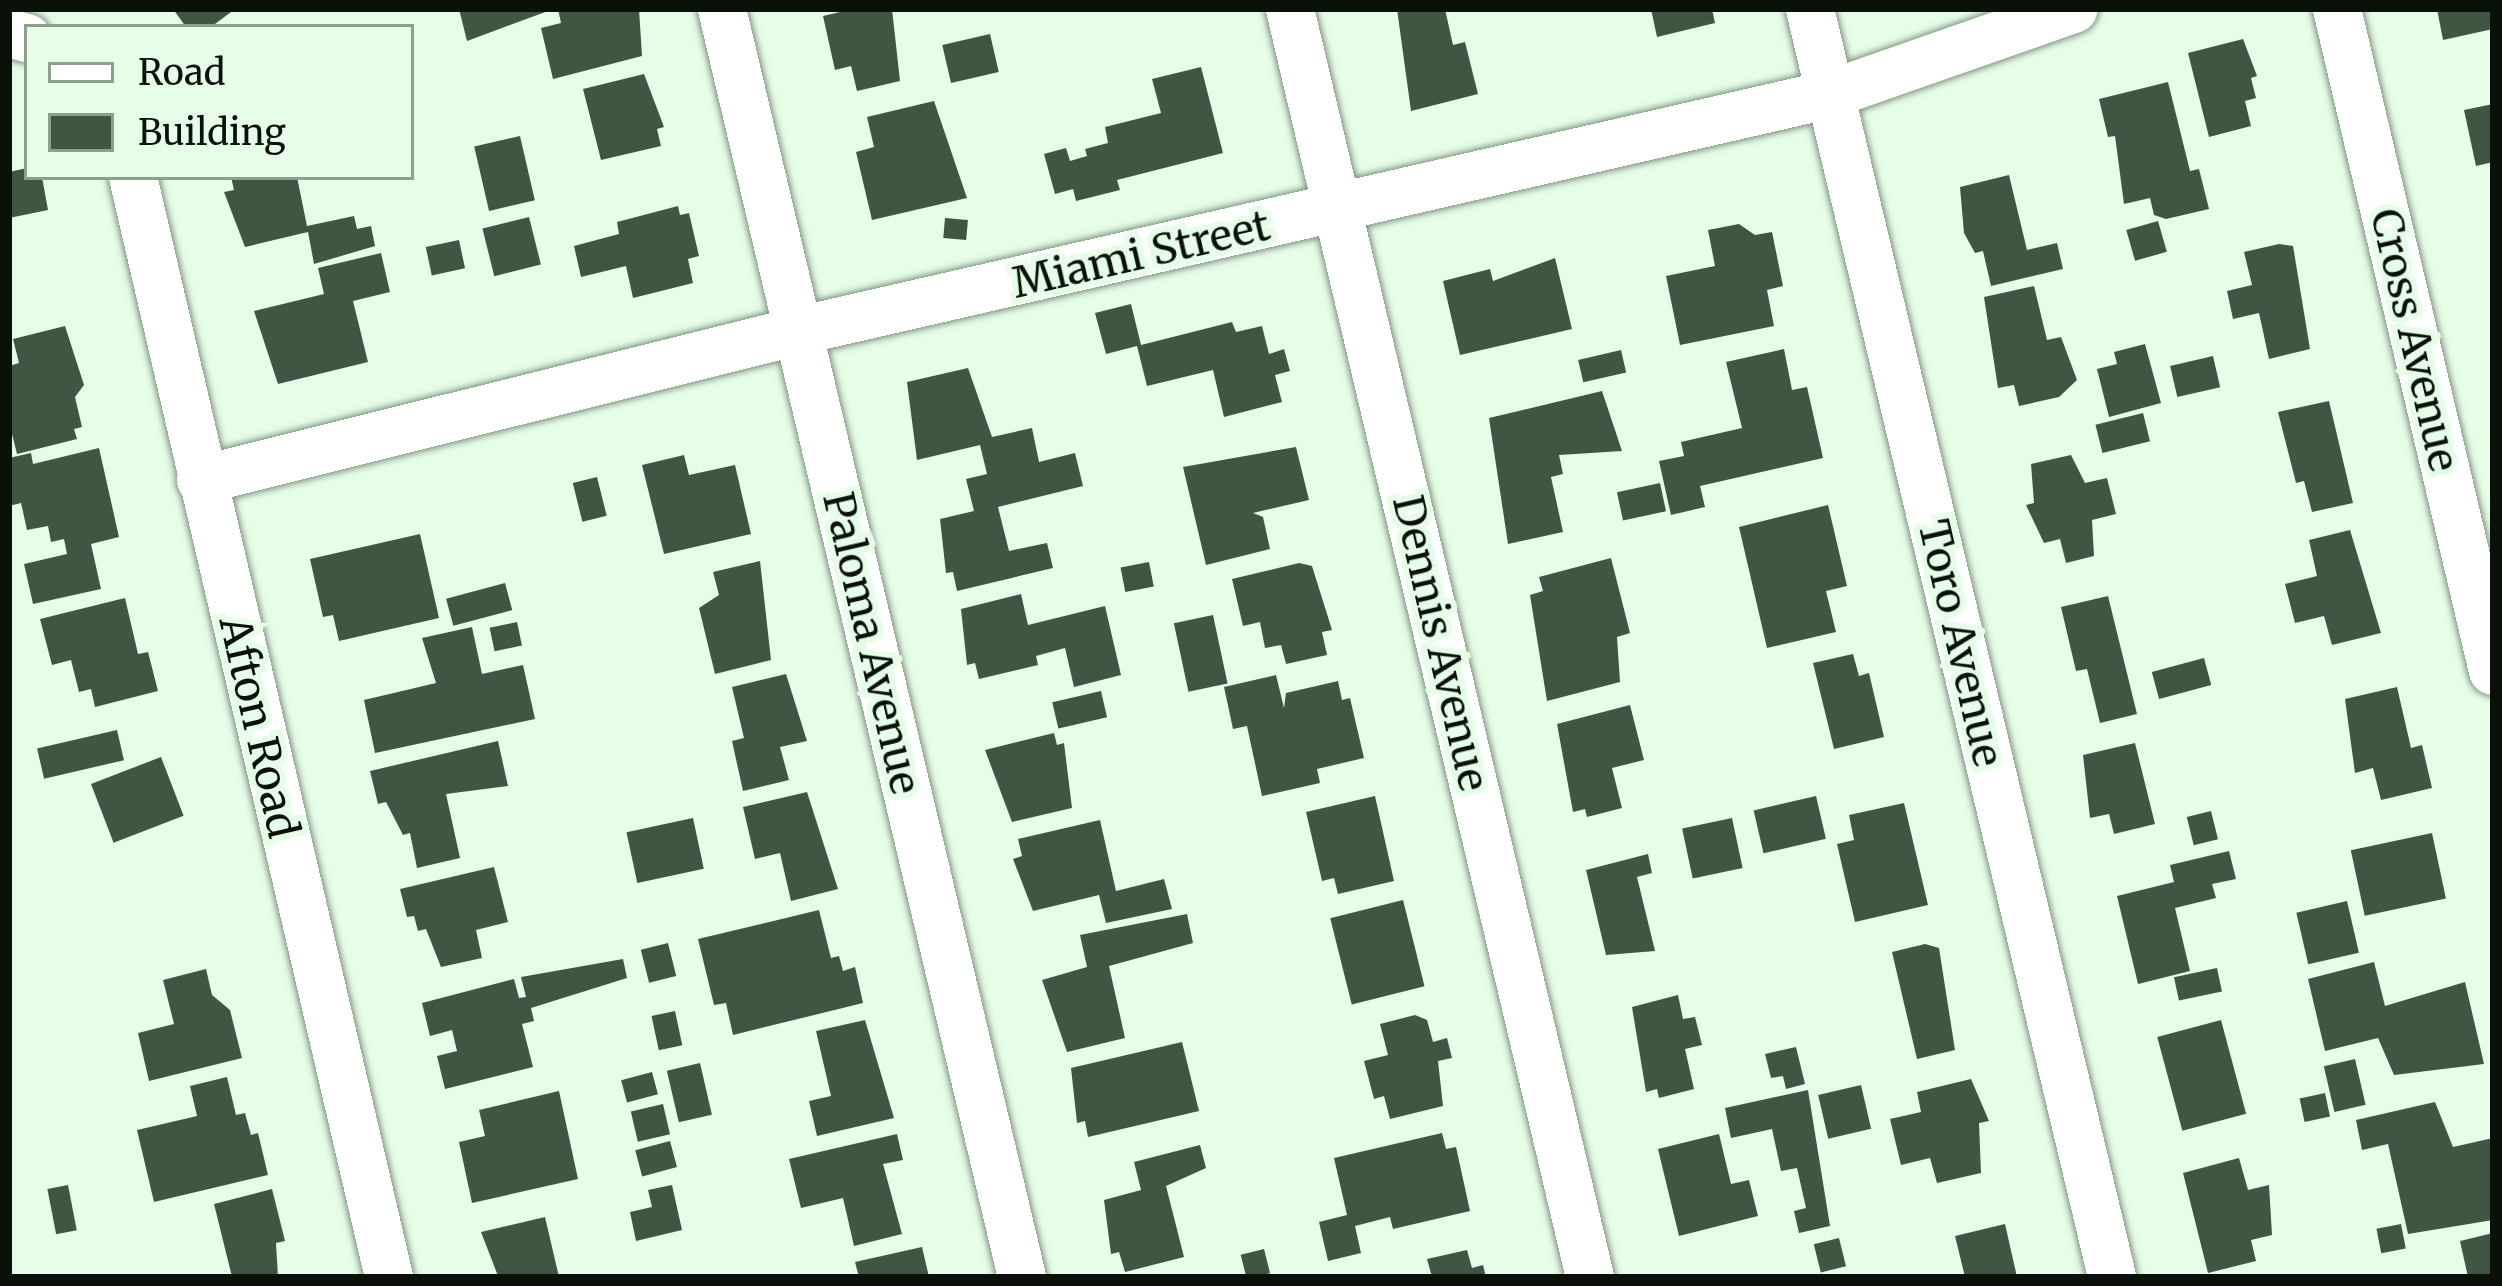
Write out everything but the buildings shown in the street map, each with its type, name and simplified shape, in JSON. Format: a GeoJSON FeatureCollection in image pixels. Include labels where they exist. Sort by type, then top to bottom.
{"type":"FeatureCollection","features":[{"type":"Feature","properties":{"kind":"street","name":"Paloma Avenue"},"geometry":{"type":"LineString","coordinates":[[722,9],[1022,1277]]}},
{"type":"Feature","properties":{"kind":"street","name":"Dennis Avenue"},"geometry":{"type":"LineString","coordinates":[[1290,9],[1591,1277]]}},
{"type":"Feature","properties":{"kind":"street","name":"Toro Avenue"},"geometry":{"type":"LineString","coordinates":[[1810,9],[2112,1277]]}},
{"type":"Feature","properties":{"kind":"street","name":"Miami Street"},"geometry":{"type":"LineString","coordinates":[[201,480],[798,331],[1831,94],[2074,9]]}},
{"type":"Feature","properties":{"kind":"street","name":"Cross Avenue"},"geometry":{"type":"LineString","coordinates":[[2337,9],[2493,671]]}},
{"type":"Feature","properties":{"kind":"street","name":"Afton Road"},"geometry":{"type":"LineString","coordinates":[[134,180],[389,1277]]}}]}
